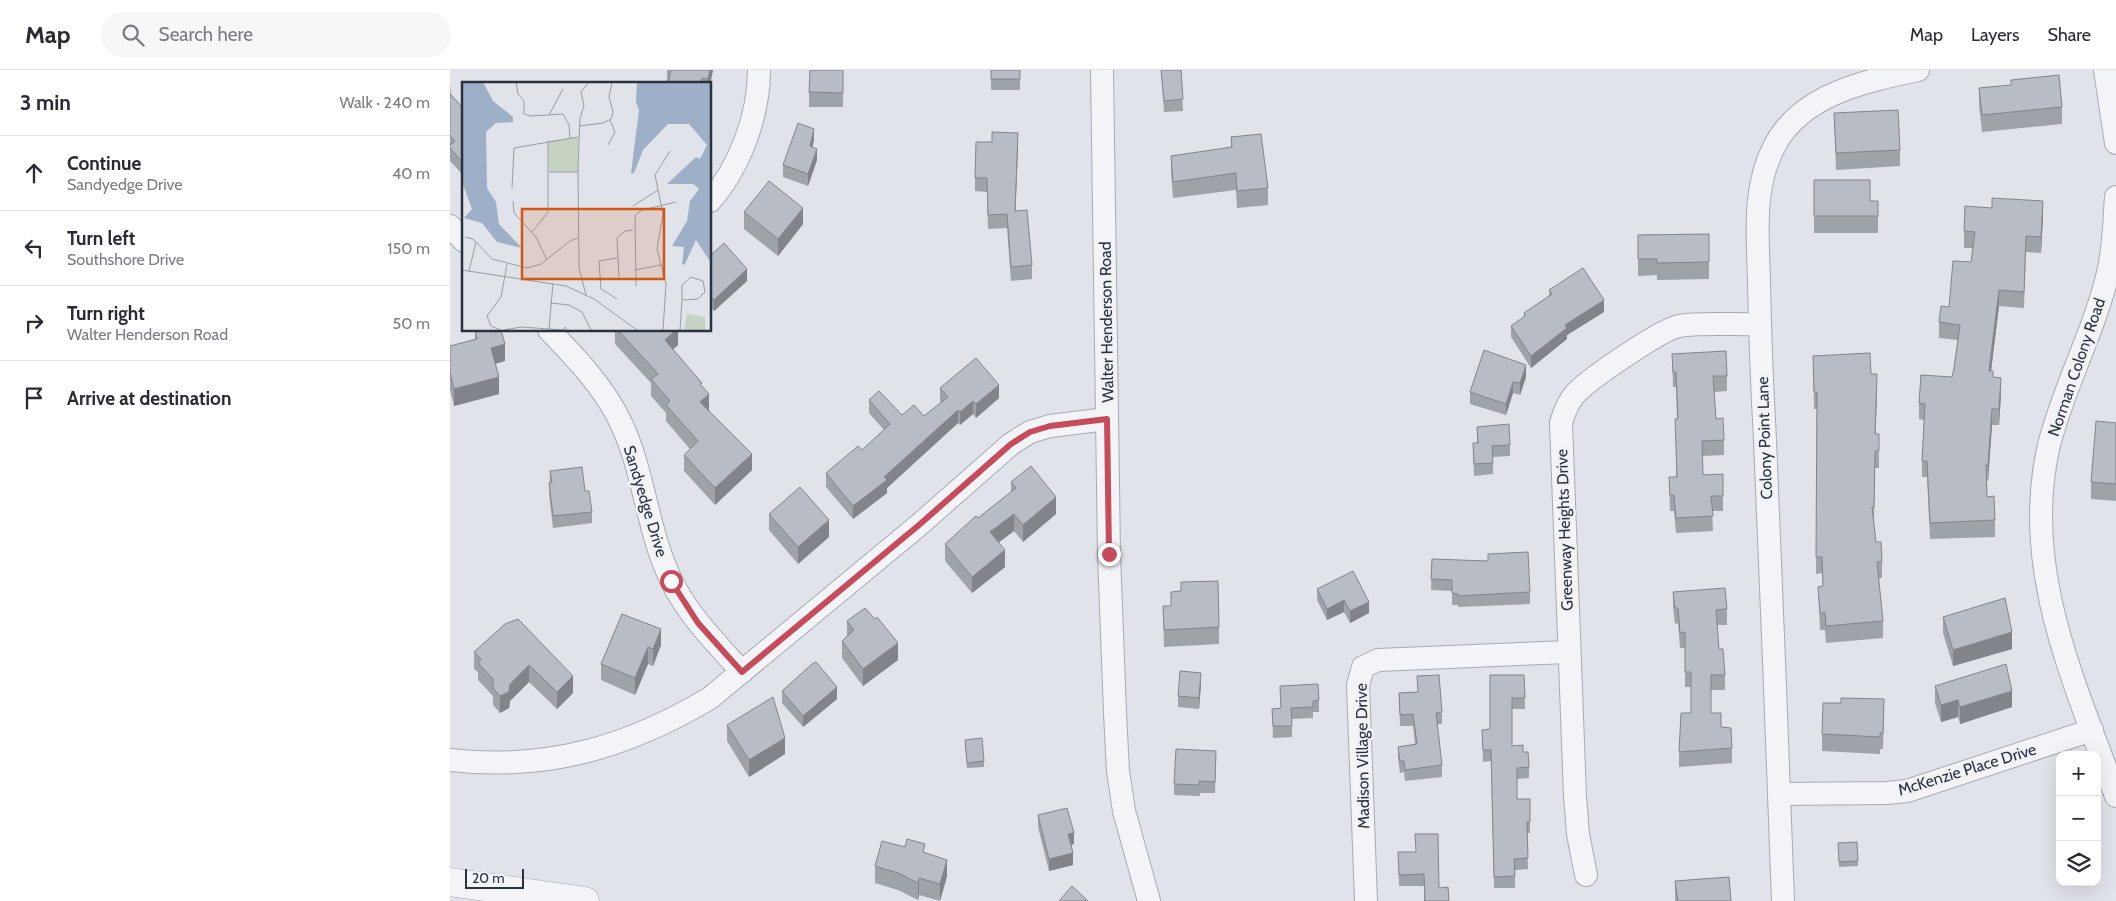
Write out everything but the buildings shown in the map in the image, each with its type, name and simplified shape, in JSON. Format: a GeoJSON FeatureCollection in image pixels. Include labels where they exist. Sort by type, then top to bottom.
{"type":"FeatureCollection","features":[{"type":"Feature","properties":{"kind":"street"},"geometry":{"type":"LineString","coordinates":[[711,199],[733,166],[748,133],[755,104],[759,70]]}},
{"type":"Feature","properties":{"kind":"street","name":"Walter Henderson Road"},"geometry":{"type":"LineString","coordinates":[[1102,70],[1110,574],[1118,771],[1124,811],[1149,901]]}},
{"type":"Feature","properties":{"kind":"street","name":"Colony Point Lane"},"geometry":{"type":"LineString","coordinates":[[1783,901],[1760,324],[1758,209],[1761,179],[1775,144],[1789,123],[1808,108],[1831,95],[1858,84],[1918,70]]}},
{"type":"Feature","properties":{"kind":"street"},"geometry":{"type":"LineString","coordinates":[[2105,70],[2116,143]]}},
{"type":"Feature","properties":{"kind":"street","name":"Norman Colony Road"},"geometry":{"type":"LineString","coordinates":[[2116,198],[2108,272],[2097,310],[2058,412],[2049,447],[2043,493],[2043,561],[2054,619],[2066,662],[2116,796]]}},
{"type":"Feature","properties":{"kind":"street"},"geometry":{"type":"LineString","coordinates":[[450,226],[462,239]]}},
{"type":"Feature","properties":{"kind":"street","name":"Greenway Heights Drive"},"geometry":{"type":"LineString","coordinates":[[1586,875],[1578,834],[1568,652],[1560,422],[1564,410],[1576,392],[1665,331],[1679,326],[1760,324]]}},
{"type":"Feature","properties":{"kind":"street","name":"Sandyedge Drive"},"geometry":{"type":"LineString","coordinates":[[560,334],[621,422],[631,448],[662,557],[682,600],[698,623],[742,672]]}},
{"type":"Feature","properties":{"kind":"street"},"geometry":{"type":"LineString","coordinates":[[450,760],[509,763],[554,759],[637,736],[673,720],[710,698],[742,672],[919,525],[1011,444],[1030,432],[1050,426],[1107,419]]}},
{"type":"Feature","properties":{"kind":"street","name":"Madison Village Drive"},"geometry":{"type":"LineString","coordinates":[[1366,901],[1358,685],[1363,667],[1378,660],[1568,652]]}},
{"type":"Feature","properties":{"kind":"street","name":"McKenzie Place Drive"},"geometry":{"type":"LineString","coordinates":[[1779,794],[1887,793],[1907,790],[2092,730]]}},
{"type":"Feature","properties":{"kind":"street"},"geometry":{"type":"LineString","coordinates":[[450,882],[585,901]]}},
{"type":"Feature","properties":{"kind":"route"},"geometry":{"type":"LineString","coordinates":[[671,581],[698,623],[742,672],[919,525],[1011,444],[1030,432],[1050,426],[1107,419],[1109,554]]}}]}
